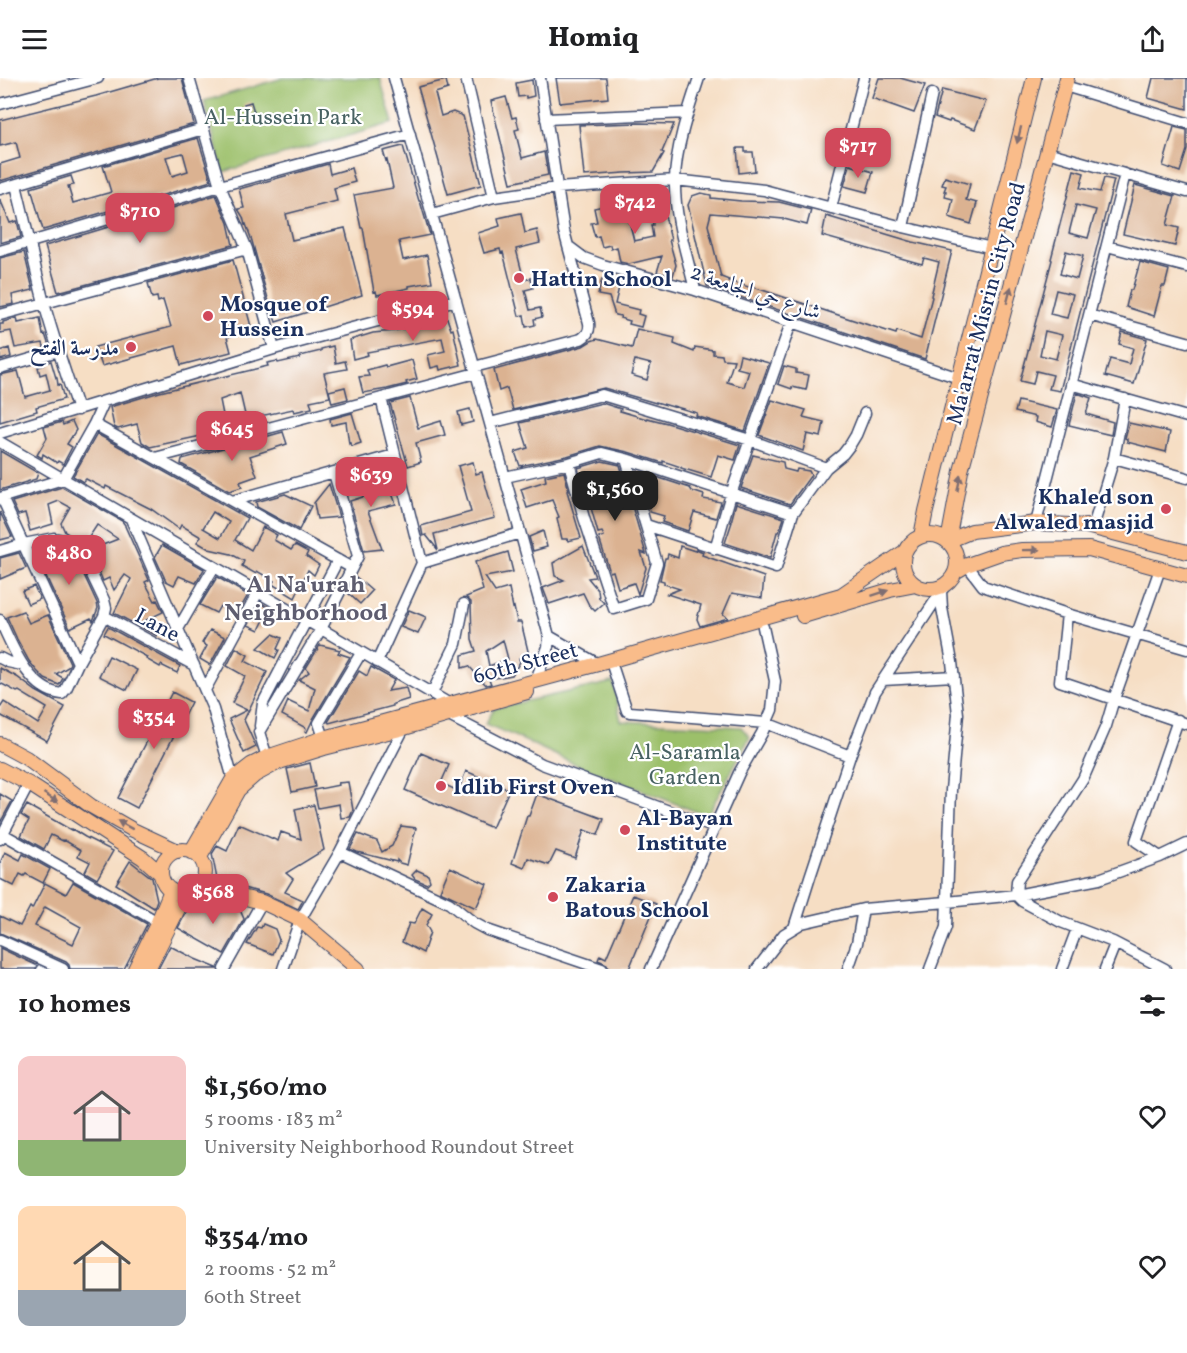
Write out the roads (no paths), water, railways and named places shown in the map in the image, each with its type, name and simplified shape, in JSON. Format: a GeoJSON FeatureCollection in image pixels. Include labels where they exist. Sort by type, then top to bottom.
{"type":"FeatureCollection","features":[{"type":"Feature","properties":{"kind":"main road","name":"Ma'arrat Misrin City Road"},"geometry":{"type":"LineString","coordinates":[[921,536],[1034,78]]}},
{"type":"Feature","properties":{"kind":"main road","name":"Ma'arrat Misrin City Road"},"geometry":{"type":"LineString","coordinates":[[948,541],[961,471],[1066,82]]}},
{"type":"Feature","properties":{"kind":"main road"},"geometry":{"type":"LineString","coordinates":[[948,541],[972,531],[1036,522],[1093,527],[1187,552]]}},
{"type":"Feature","properties":{"kind":"main road"},"geometry":{"type":"LineString","coordinates":[[996,527],[1001,553]]}},
{"type":"Feature","properties":{"kind":"main road"},"geometry":{"type":"LineString","coordinates":[[958,572],[956,554],[948,541],[936,535],[926,534],[916,538],[904,552],[902,561],[904,571],[909,579],[925,589],[943,586],[958,572],[1001,553],[1022,550],[1089,549],[1187,576]]}},
{"type":"Feature","properties":{"kind":"main road","name":"60th Street"},"geometry":{"type":"LineString","coordinates":[[190,853],[238,790],[255,775],[279,762],[404,728],[449,709],[536,680],[841,595],[904,552]]}},
{"type":"Feature","properties":{"kind":"main road","name":"60th Street"},"geometry":{"type":"LineString","coordinates":[[190,853],[233,779],[251,765],[267,757],[324,738],[614,668],[890,590],[916,585]]}},
{"type":"Feature","properties":{"kind":"main road"},"geometry":{"type":"LineString","coordinates":[[0,744],[26,758],[92,806],[133,830],[190,853],[205,869],[204,877],[199,887],[193,891],[178,893],[171,890],[163,881],[162,866],[171,854],[190,853]]}},
{"type":"Feature","properties":{"kind":"main road"},"geometry":{"type":"LineString","coordinates":[[0,769],[29,784],[143,858],[161,874]]}},
{"type":"Feature","properties":{"kind":"main road"},"geometry":{"type":"LineString","coordinates":[[199,887],[262,903],[300,920],[358,969]]}},
{"type":"Feature","properties":{"kind":"main road"},"geometry":{"type":"LineString","coordinates":[[135,969],[171,890]]}},
{"type":"Feature","properties":{"kind":"main road"},"geometry":{"type":"LineString","coordinates":[[148,969],[186,893]]}},
{"type":"Feature","properties":{"kind":"street"},"geometry":{"type":"LineString","coordinates":[[0,104],[98,78]]}},
{"type":"Feature","properties":{"kind":"street"},"geometry":{"type":"LineString","coordinates":[[189,78],[220,186],[247,249],[274,349]]}},
{"type":"Feature","properties":{"kind":"street"},"geometry":{"type":"LineString","coordinates":[[394,78],[549,636],[548,647],[536,680]]}},
{"type":"Feature","properties":{"kind":"street"},"geometry":{"type":"LineString","coordinates":[[466,78],[494,197]]}},
{"type":"Feature","properties":{"kind":"street"},"geometry":{"type":"LineString","coordinates":[[155,458],[381,398],[581,339],[587,334],[589,323],[564,231],[540,78]]}},
{"type":"Feature","properties":{"kind":"street"},"geometry":{"type":"LineString","coordinates":[[695,290],[676,207],[675,180],[687,113],[699,78]]}},
{"type":"Feature","properties":{"kind":"street"},"geometry":{"type":"LineString","coordinates":[[831,208],[864,78]]}},
{"type":"Feature","properties":{"kind":"street"},"geometry":{"type":"LineString","coordinates":[[1066,82],[1187,123]]}},
{"type":"Feature","properties":{"kind":"street"},"geometry":{"type":"LineString","coordinates":[[903,226],[932,93]]}},
{"type":"Feature","properties":{"kind":"street"},"geometry":{"type":"LineString","coordinates":[[546,119],[687,113]]}},
{"type":"Feature","properties":{"kind":"street"},"geometry":{"type":"LineString","coordinates":[[0,189],[203,129]]}},
{"type":"Feature","properties":{"kind":"street"},"geometry":{"type":"LineString","coordinates":[[0,250],[410,134]]}},
{"type":"Feature","properties":{"kind":"street"},"geometry":{"type":"LineString","coordinates":[[1047,152],[1187,192]]}},
{"type":"Feature","properties":{"kind":"street"},"geometry":{"type":"LineString","coordinates":[[1036,522],[1125,174]]}},
{"type":"Feature","properties":{"kind":"street"},"geometry":{"type":"LineString","coordinates":[[432,214],[494,197],[557,188],[675,180],[765,190],[992,248]]}},
{"type":"Feature","properties":{"kind":"street"},"geometry":{"type":"LineString","coordinates":[[16,185],[44,304],[78,410]]}},
{"type":"Feature","properties":{"kind":"street","name":"شارع حي الجامعة 2"},"geometry":{"type":"LineString","coordinates":[[568,246],[584,258],[603,265],[695,290],[959,378]]}},
{"type":"Feature","properties":{"kind":"street"},"geometry":{"type":"LineString","coordinates":[[1107,246],[1187,267]]}},
{"type":"Feature","properties":{"kind":"street"},"geometry":{"type":"LineString","coordinates":[[0,315],[247,249]]}},
{"type":"Feature","properties":{"kind":"street"},"geometry":{"type":"LineString","coordinates":[[0,433],[274,349],[456,300]]}},
{"type":"Feature","properties":{"kind":"street"},"geometry":{"type":"LineString","coordinates":[[1089,315],[1187,342]]}},
{"type":"Feature","properties":{"kind":"street"},"geometry":{"type":"LineString","coordinates":[[715,549],[731,494],[791,323]]}},
{"type":"Feature","properties":{"kind":"street"},"geometry":{"type":"LineString","coordinates":[[0,368],[58,351]]}},
{"type":"Feature","properties":{"kind":"street"},"geometry":{"type":"LineString","coordinates":[[1071,384],[1187,417]]}},
{"type":"Feature","properties":{"kind":"street"},"geometry":{"type":"LineString","coordinates":[[490,423],[602,395],[750,440],[826,468]]}},
{"type":"Feature","properties":{"kind":"street"},"geometry":{"type":"LineString","coordinates":[[377,662],[422,564],[381,398]]}},
{"type":"Feature","properties":{"kind":"street"},"geometry":{"type":"LineString","coordinates":[[1093,527],[1114,458],[1125,399]]}},
{"type":"Feature","properties":{"kind":"street"},"geometry":{"type":"LineString","coordinates":[[78,663],[1,498],[63,479],[104,402]]}},
{"type":"Feature","properties":{"kind":"street"},"geometry":{"type":"LineString","coordinates":[[646,525],[776,568],[793,513],[826,468],[850,445],[865,413]]}},
{"type":"Feature","properties":{"kind":"street"},"geometry":{"type":"LineString","coordinates":[[94,424],[352,568]]}},
{"type":"Feature","properties":{"kind":"street"},"geometry":{"type":"LineString","coordinates":[[0,442],[432,693],[449,709],[542,764],[715,828]]}},
{"type":"Feature","properties":{"kind":"street"},"geometry":{"type":"LineString","coordinates":[[505,477],[602,453],[793,513]]}},
{"type":"Feature","properties":{"kind":"street"},"geometry":{"type":"LineString","coordinates":[[232,501],[394,455]]}},
{"type":"Feature","properties":{"kind":"street"},"geometry":{"type":"LineString","coordinates":[[1114,458],[1187,478]]}},
{"type":"Feature","properties":{"kind":"street"},"geometry":{"type":"LineString","coordinates":[[569,463],[584,518],[614,609],[646,599],[657,563],[626,459]]}},
{"type":"Feature","properties":{"kind":"street"},"geometry":{"type":"LineString","coordinates":[[259,732],[321,629],[358,556],[334,472]]}},
{"type":"Feature","properties":{"kind":"street"},"geometry":{"type":"LineString","coordinates":[[131,519],[213,709],[233,779]]}},
{"type":"Feature","properties":{"kind":"street"},"geometry":{"type":"LineString","coordinates":[[422,564],[520,533]]}},
{"type":"Feature","properties":{"kind":"street"},"geometry":{"type":"LineString","coordinates":[[0,551],[54,538],[64,540],[82,554],[106,608],[65,692],[58,694],[40,686],[22,665],[0,620]]}},
{"type":"Feature","properties":{"kind":"street"},"geometry":{"type":"LineString","coordinates":[[267,757],[259,732],[263,703],[338,560]]}},
{"type":"Feature","properties":{"kind":"street"},"geometry":{"type":"LineString","coordinates":[[178,629],[214,567]]}},
{"type":"Feature","properties":{"kind":"street"},"geometry":{"type":"LineString","coordinates":[[1160,569],[1106,726],[1083,779],[1017,881],[1016,895],[1022,902],[1061,922],[1115,944],[1165,969]]}},
{"type":"Feature","properties":{"kind":"street"},"geometry":{"type":"LineString","coordinates":[[794,927],[850,756],[875,692],[941,591],[958,572],[983,586],[1067,614],[1187,649]]}},
{"type":"Feature","properties":{"kind":"street"},"geometry":{"type":"LineString","coordinates":[[930,969],[946,927],[951,790],[958,714],[941,591]]}},
{"type":"Feature","properties":{"kind":"street"},"geometry":{"type":"LineString","coordinates":[[205,690],[258,592]]}},
{"type":"Feature","properties":{"kind":"street"},"geometry":{"type":"LineString","coordinates":[[432,693],[456,644],[464,604]]}},
{"type":"Feature","properties":{"kind":"street"},"geometry":{"type":"LineString","coordinates":[[1067,614],[1060,681],[1182,722],[1136,841],[1160,857]]}},
{"type":"Feature","properties":{"kind":"street","name":"Lane"},"geometry":{"type":"LineString","coordinates":[[104,616],[194,665]]}},
{"type":"Feature","properties":{"kind":"street"},"geometry":{"type":"LineString","coordinates":[[651,969],[739,773],[762,733],[772,710],[776,681],[763,627]]}},
{"type":"Feature","properties":{"kind":"street"},"geometry":{"type":"LineString","coordinates":[[549,636],[598,664]]}},
{"type":"Feature","properties":{"kind":"street"},"geometry":{"type":"LineString","coordinates":[[324,738],[319,723],[361,653]]}},
{"type":"Feature","properties":{"kind":"street"},"geometry":{"type":"LineString","coordinates":[[0,658],[22,665]]}},
{"type":"Feature","properties":{"kind":"street"},"geometry":{"type":"LineString","coordinates":[[614,668],[627,711],[766,723],[850,756]]}},
{"type":"Feature","properties":{"kind":"street"},"geometry":{"type":"LineString","coordinates":[[883,680],[954,676]]}},
{"type":"Feature","properties":{"kind":"street"},"geometry":{"type":"LineString","coordinates":[[283,969],[300,920],[340,852],[404,728]]}},
{"type":"Feature","properties":{"kind":"street"},"geometry":{"type":"LineString","coordinates":[[29,784],[1,837],[158,922]]}},
{"type":"Feature","properties":{"kind":"street"},"geometry":{"type":"LineString","coordinates":[[757,969],[784,934],[802,923],[863,909],[1016,895],[1099,879],[1160,857],[1187,844]]}},
{"type":"Feature","properties":{"kind":"street"},"geometry":{"type":"LineString","coordinates":[[340,852],[449,903],[474,923],[488,930],[602,969]]}},
{"type":"Feature","properties":{"kind":"street"},"geometry":{"type":"LineString","coordinates":[[224,969],[262,903]]}},
{"type":"Feature","properties":{"kind":"street"},"geometry":{"type":"LineString","coordinates":[[848,969],[857,943],[863,909]]}},
{"type":"Feature","properties":{"kind":"street"},"geometry":{"type":"LineString","coordinates":[[1062,969],[1077,929]]}},
{"type":"Feature","properties":{"kind":"street"},"geometry":{"type":"LineString","coordinates":[[0,940],[63,969]]}},
{"type":"Feature","properties":{"kind":"street"},"geometry":{"type":"LineString","coordinates":[[1105,969],[1115,944]]}},
{"type":"Feature","properties":{"kind":"place","name":"Hattin School"},"geometry":{"type":"Point","coordinates":[519,278]}},
{"type":"Feature","properties":{"kind":"place","name":"Mosque of Hussein"},"geometry":{"type":"Point","coordinates":[208,316]}},
{"type":"Feature","properties":{"kind":"place","name":"مدرسة الفتح"},"geometry":{"type":"Point","coordinates":[131,347]}},
{"type":"Feature","properties":{"kind":"place","name":"Khaled son Alwaled masjid"},"geometry":{"type":"Point","coordinates":[1166,509]}},
{"type":"Feature","properties":{"kind":"place","name":"Idlib First Oven"},"geometry":{"type":"Point","coordinates":[441,786]}},
{"type":"Feature","properties":{"kind":"place","name":"Al-Bayan Institute"},"geometry":{"type":"Point","coordinates":[625,830]}},
{"type":"Feature","properties":{"kind":"place","name":"Zakaria Batous School"},"geometry":{"type":"Point","coordinates":[553,897]}},
{"type":"Feature","properties":{"kind":"district","name":"Al Na'urah Neighborhood"},"geometry":{"type":"Point","coordinates":[306,598]}},
{"type":"Feature","properties":{"kind":"park label","name":"Al-Hussein Park"},"geometry":{"type":"Point","coordinates":[283,116]}},
{"type":"Feature","properties":{"kind":"park label","name":"Al-Saramla Garden"},"geometry":{"type":"Point","coordinates":[685,764]}}]}
